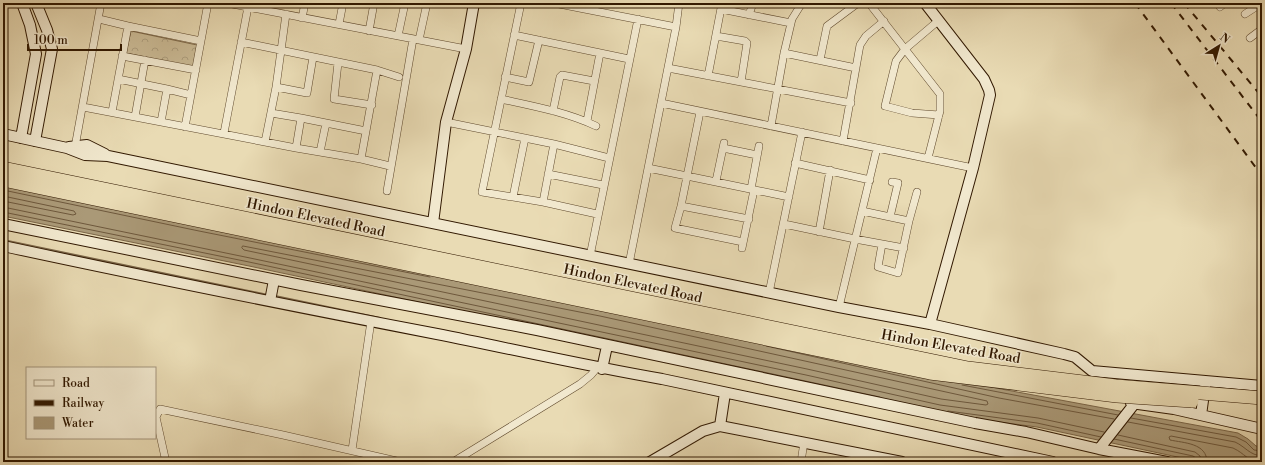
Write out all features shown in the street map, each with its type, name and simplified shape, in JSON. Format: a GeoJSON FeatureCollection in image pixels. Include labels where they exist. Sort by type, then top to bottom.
{"type":"FeatureCollection","features":[{"type":"Feature","properties":{"kind":"highway","name":"Hindon Elevated Road"},"geometry":{"type":"LineString","coordinates":[[3,168],[968,368],[1116,386],[1262,398]]}},
{"type":"Feature","properties":{"kind":"highway","name":"Hindon Elevated Road"},"geometry":{"type":"LineString","coordinates":[[3,180],[930,373],[1117,396],[1262,406]]}},
{"type":"Feature","properties":{"kind":"street"},"geometry":{"type":"LineString","coordinates":[[21,138],[36,54],[30,25],[22,3]]}},
{"type":"Feature","properties":{"kind":"street"},"geometry":{"type":"LineString","coordinates":[[35,141],[52,49],[47,30],[36,3]]}},
{"type":"Feature","properties":{"kind":"street"},"geometry":{"type":"LineString","coordinates":[[71,147],[83,107],[101,3]]}},
{"type":"Feature","properties":{"kind":"street"},"geometry":{"type":"LineString","coordinates":[[185,127],[208,3]]}},
{"type":"Feature","properties":{"kind":"street"},"geometry":{"type":"LineString","coordinates":[[227,3],[466,49]]}},
{"type":"Feature","properties":{"kind":"street"},"geometry":{"type":"LineString","coordinates":[[302,18],[305,3]]}},
{"type":"Feature","properties":{"kind":"street"},"geometry":{"type":"LineString","coordinates":[[338,24],[343,3]]}},
{"type":"Feature","properties":{"kind":"street"},"geometry":{"type":"LineString","coordinates":[[369,30],[374,3]]}},
{"type":"Feature","properties":{"kind":"street"},"geometry":{"type":"LineString","coordinates":[[398,36],[405,3]]}},
{"type":"Feature","properties":{"kind":"street"},"geometry":{"type":"LineString","coordinates":[[387,191],[390,166],[416,40],[427,3]]}},
{"type":"Feature","properties":{"kind":"street"},"geometry":{"type":"LineString","coordinates":[[433,223],[446,122],[466,49],[474,3]]}},
{"type":"Feature","properties":{"kind":"street"},"geometry":{"type":"LineString","coordinates":[[521,3],[482,192],[543,202],[597,214]]}},
{"type":"Feature","properties":{"kind":"street"},"geometry":{"type":"LineString","coordinates":[[557,3],[676,27]]}},
{"type":"Feature","properties":{"kind":"street"},"geometry":{"type":"LineString","coordinates":[[629,264],[676,27],[679,3]]}},
{"type":"Feature","properties":{"kind":"street"},"geometry":{"type":"LineString","coordinates":[[749,15],[753,3]]}},
{"type":"Feature","properties":{"kind":"street"},"geometry":{"type":"LineString","coordinates":[[771,126],[784,52],[791,23],[795,12],[802,3]]}},
{"type":"Feature","properties":{"kind":"street"},"geometry":{"type":"LineString","coordinates":[[820,60],[827,26],[858,3]]}},
{"type":"Feature","properties":{"kind":"street"},"geometry":{"type":"LineString","coordinates":[[869,3],[940,94],[939,115],[928,158]]}},
{"type":"Feature","properties":{"kind":"street"},"geometry":{"type":"LineString","coordinates":[[925,3],[984,79],[989,90],[990,98],[930,324]]}},
{"type":"Feature","properties":{"kind":"street"},"geometry":{"type":"LineString","coordinates":[[1245,14],[1262,3]]}},
{"type":"Feature","properties":{"kind":"street"},"geometry":{"type":"LineString","coordinates":[[708,76],[721,6],[749,15],[791,23]]}},
{"type":"Feature","properties":{"kind":"street"},"geometry":{"type":"LineString","coordinates":[[224,133],[248,7]]}},
{"type":"Feature","properties":{"kind":"street"},"geometry":{"type":"LineString","coordinates":[[264,142],[276,87],[286,14]]}},
{"type":"Feature","properties":{"kind":"street"},"geometry":{"type":"LineString","coordinates":[[99,19],[201,41]]}},
{"type":"Feature","properties":{"kind":"street"},"geometry":{"type":"LineString","coordinates":[[590,256],[597,214],[638,19]]}},
{"type":"Feature","properties":{"kind":"street"},"geometry":{"type":"LineString","coordinates":[[843,141],[862,42],[866,36],[884,21]]}},
{"type":"Feature","properties":{"kind":"street"},"geometry":{"type":"LineString","coordinates":[[938,21],[905,49],[896,61],[885,106],[912,113],[939,115]]}},
{"type":"Feature","properties":{"kind":"street"},"geometry":{"type":"LineString","coordinates":[[112,112],[128,26]]}},
{"type":"Feature","properties":{"kind":"street"},"geometry":{"type":"LineString","coordinates":[[1250,38],[1262,29]]}},
{"type":"Feature","properties":{"kind":"street"},"geometry":{"type":"LineString","coordinates":[[514,35],[629,59]]}},
{"type":"Feature","properties":{"kind":"street"},"geometry":{"type":"LineString","coordinates":[[716,36],[745,41],[748,44],[740,82]]}},
{"type":"Feature","properties":{"kind":"street"},"geometry":{"type":"LineString","coordinates":[[505,78],[529,82],[539,40]]}},
{"type":"Feature","properties":{"kind":"street"},"geometry":{"type":"LineString","coordinates":[[241,42],[378,70],[398,77]]}},
{"type":"Feature","properties":{"kind":"street"},"geometry":{"type":"LineString","coordinates":[[784,52],[856,68]]}},
{"type":"Feature","properties":{"kind":"street"},"geometry":{"type":"LineString","coordinates":[[587,121],[600,53]]}},
{"type":"Feature","properties":{"kind":"street"},"geometry":{"type":"LineString","coordinates":[[122,56],[196,70]]}},
{"type":"Feature","properties":{"kind":"street"},"geometry":{"type":"LineString","coordinates":[[276,87],[307,93],[313,56]]}},
{"type":"Feature","properties":{"kind":"street"},"geometry":{"type":"LineString","coordinates":[[135,117],[145,60]]}},
{"type":"Feature","properties":{"kind":"street"},"geometry":{"type":"LineString","coordinates":[[338,63],[334,99],[372,105]]}},
{"type":"Feature","properties":{"kind":"street"},"geometry":{"type":"LineString","coordinates":[[668,68],[851,103]]}},
{"type":"Feature","properties":{"kind":"street"},"geometry":{"type":"LineString","coordinates":[[361,159],[378,70]]}},
{"type":"Feature","properties":{"kind":"street"},"geometry":{"type":"LineString","coordinates":[[553,110],[560,77],[562,75],[594,81]]}},
{"type":"Feature","properties":{"kind":"street"},"geometry":{"type":"LineString","coordinates":[[118,79],[191,95]]}},
{"type":"Feature","properties":{"kind":"street"},"geometry":{"type":"LineString","coordinates":[[161,122],[167,89]]}},
{"type":"Feature","properties":{"kind":"street"},"geometry":{"type":"LineString","coordinates":[[501,100],[553,110],[587,121],[596,126]]}},
{"type":"Feature","properties":{"kind":"street"},"geometry":{"type":"LineString","coordinates":[[661,104],[972,168]]}},
{"type":"Feature","properties":{"kind":"street"},"geometry":{"type":"LineString","coordinates":[[83,107],[361,159],[390,166]]}},
{"type":"Feature","properties":{"kind":"street"},"geometry":{"type":"LineString","coordinates":[[700,112],[681,206],[675,228],[742,245],[749,219],[759,146]]}},
{"type":"Feature","properties":{"kind":"street"},"geometry":{"type":"LineString","coordinates":[[271,113],[366,130]]}},
{"type":"Feature","properties":{"kind":"street"},"geometry":{"type":"LineString","coordinates":[[296,148],[301,118]]}},
{"type":"Feature","properties":{"kind":"street"},"geometry":{"type":"LineString","coordinates":[[446,122],[554,144],[609,158]]}},
{"type":"Feature","properties":{"kind":"street"},"geometry":{"type":"LineString","coordinates":[[320,152],[326,123]]}},
{"type":"Feature","properties":{"kind":"street"},"geometry":{"type":"LineString","coordinates":[[769,293],[802,132]]}},
{"type":"Feature","properties":{"kind":"street"},"geometry":{"type":"LineString","coordinates":[[3,134],[71,147],[85,155],[108,156],[769,293],[930,324],[1075,357],[1092,371],[1262,386]]}},
{"type":"Feature","properties":{"kind":"street"},"geometry":{"type":"LineString","coordinates":[[513,197],[525,138]]}},
{"type":"Feature","properties":{"kind":"street"},"geometry":{"type":"LineString","coordinates":[[543,202],[554,144]]}},
{"type":"Feature","properties":{"kind":"street"},"geometry":{"type":"LineString","coordinates":[[716,181],[724,145],[757,155]]}},
{"type":"Feature","properties":{"kind":"street"},"geometry":{"type":"LineString","coordinates":[[839,307],[877,148]]}},
{"type":"Feature","properties":{"kind":"street"},"geometry":{"type":"LineString","coordinates":[[795,163],[870,180]]}},
{"type":"Feature","properties":{"kind":"street"},"geometry":{"type":"LineString","coordinates":[[648,168],[789,197]]}},
{"type":"Feature","properties":{"kind":"street"},"geometry":{"type":"LineString","coordinates":[[819,232],[830,170]]}},
{"type":"Feature","properties":{"kind":"street"},"geometry":{"type":"LineString","coordinates":[[548,174],[603,185]]}},
{"type":"Feature","properties":{"kind":"street"},"geometry":{"type":"LineString","coordinates":[[890,217],[898,183],[892,182]]}},
{"type":"Feature","properties":{"kind":"street"},"geometry":{"type":"LineString","coordinates":[[882,244],[878,267],[898,273],[909,220],[917,192]]}},
{"type":"Feature","properties":{"kind":"street"},"geometry":{"type":"LineString","coordinates":[[681,206],[749,219]]}},
{"type":"Feature","properties":{"kind":"street"},"geometry":{"type":"LineString","coordinates":[[862,211],[909,220]]}},
{"type":"Feature","properties":{"kind":"street"},"geometry":{"type":"LineString","coordinates":[[3,224],[272,291],[370,321],[601,367],[1053,462]]}},
{"type":"Feature","properties":{"kind":"street"},"geometry":{"type":"LineString","coordinates":[[784,224],[904,248]]}},
{"type":"Feature","properties":{"kind":"street"},"geometry":{"type":"LineString","coordinates":[[3,246],[272,291],[537,330],[606,350],[975,423],[1101,446],[1150,460],[1168,462]]}},
{"type":"Feature","properties":{"kind":"street"},"geometry":{"type":"LineString","coordinates":[[352,450],[370,321]]}},
{"type":"Feature","properties":{"kind":"street"},"geometry":{"type":"LineString","coordinates":[[453,462],[580,384],[601,367],[606,350]]}},
{"type":"Feature","properties":{"kind":"street"},"geometry":{"type":"LineString","coordinates":[[1092,371],[1094,382],[1102,399],[1133,406],[1201,415],[1262,429]]}},
{"type":"Feature","properties":{"kind":"street"},"geometry":{"type":"LineString","coordinates":[[1201,415],[1206,380]]}},
{"type":"Feature","properties":{"kind":"street"},"geometry":{"type":"LineString","coordinates":[[720,426],[725,393]]}},
{"type":"Feature","properties":{"kind":"street"},"geometry":{"type":"LineString","coordinates":[[1101,446],[1133,406]]}},
{"type":"Feature","properties":{"kind":"street"},"geometry":{"type":"LineString","coordinates":[[166,462],[156,417],[160,409],[401,462]]}},
{"type":"Feature","properties":{"kind":"street"},"geometry":{"type":"LineString","coordinates":[[650,462],[703,431],[720,426],[902,462]]}},
{"type":"Feature","properties":{"kind":"street"},"geometry":{"type":"LineString","coordinates":[[801,462],[804,442]]}},
{"type":"Feature","properties":{"kind":"green space"},"geometry":{"type":"Polygon","coordinates":[[[131,31],[197,45],[193,67],[126,53],[131,31]]]}},
{"type":"Feature","properties":{"kind":"water"},"geometry":{"type":"Polygon","coordinates":[[[3,181],[603,301],[1001,389],[1238,433],[1256,446],[1262,447],[1262,462],[1201,462],[1037,427],[939,414],[249,266],[3,216],[3,181]]]}},
{"type":"Feature","properties":{"kind":"waterway"},"geometry":{"type":"LineString","coordinates":[[3,240],[268,295]]}},
{"type":"Feature","properties":{"kind":"waterway"},"geometry":{"type":"LineString","coordinates":[[275,296],[380,318]]}},
{"type":"Feature","properties":{"kind":"waterway"},"geometry":{"type":"LineString","coordinates":[[1054,458],[1074,462]]}},
{"type":"Feature","properties":{"kind":"railway"},"geometry":{"type":"LineString","coordinates":[[1135,3],[1262,176]]}},
{"type":"Feature","properties":{"kind":"railway"},"geometry":{"type":"LineString","coordinates":[[1171,3],[1262,122]]}},
{"type":"Feature","properties":{"kind":"railway"},"geometry":{"type":"LineString","coordinates":[[1184,3],[1262,97]]}}]}
